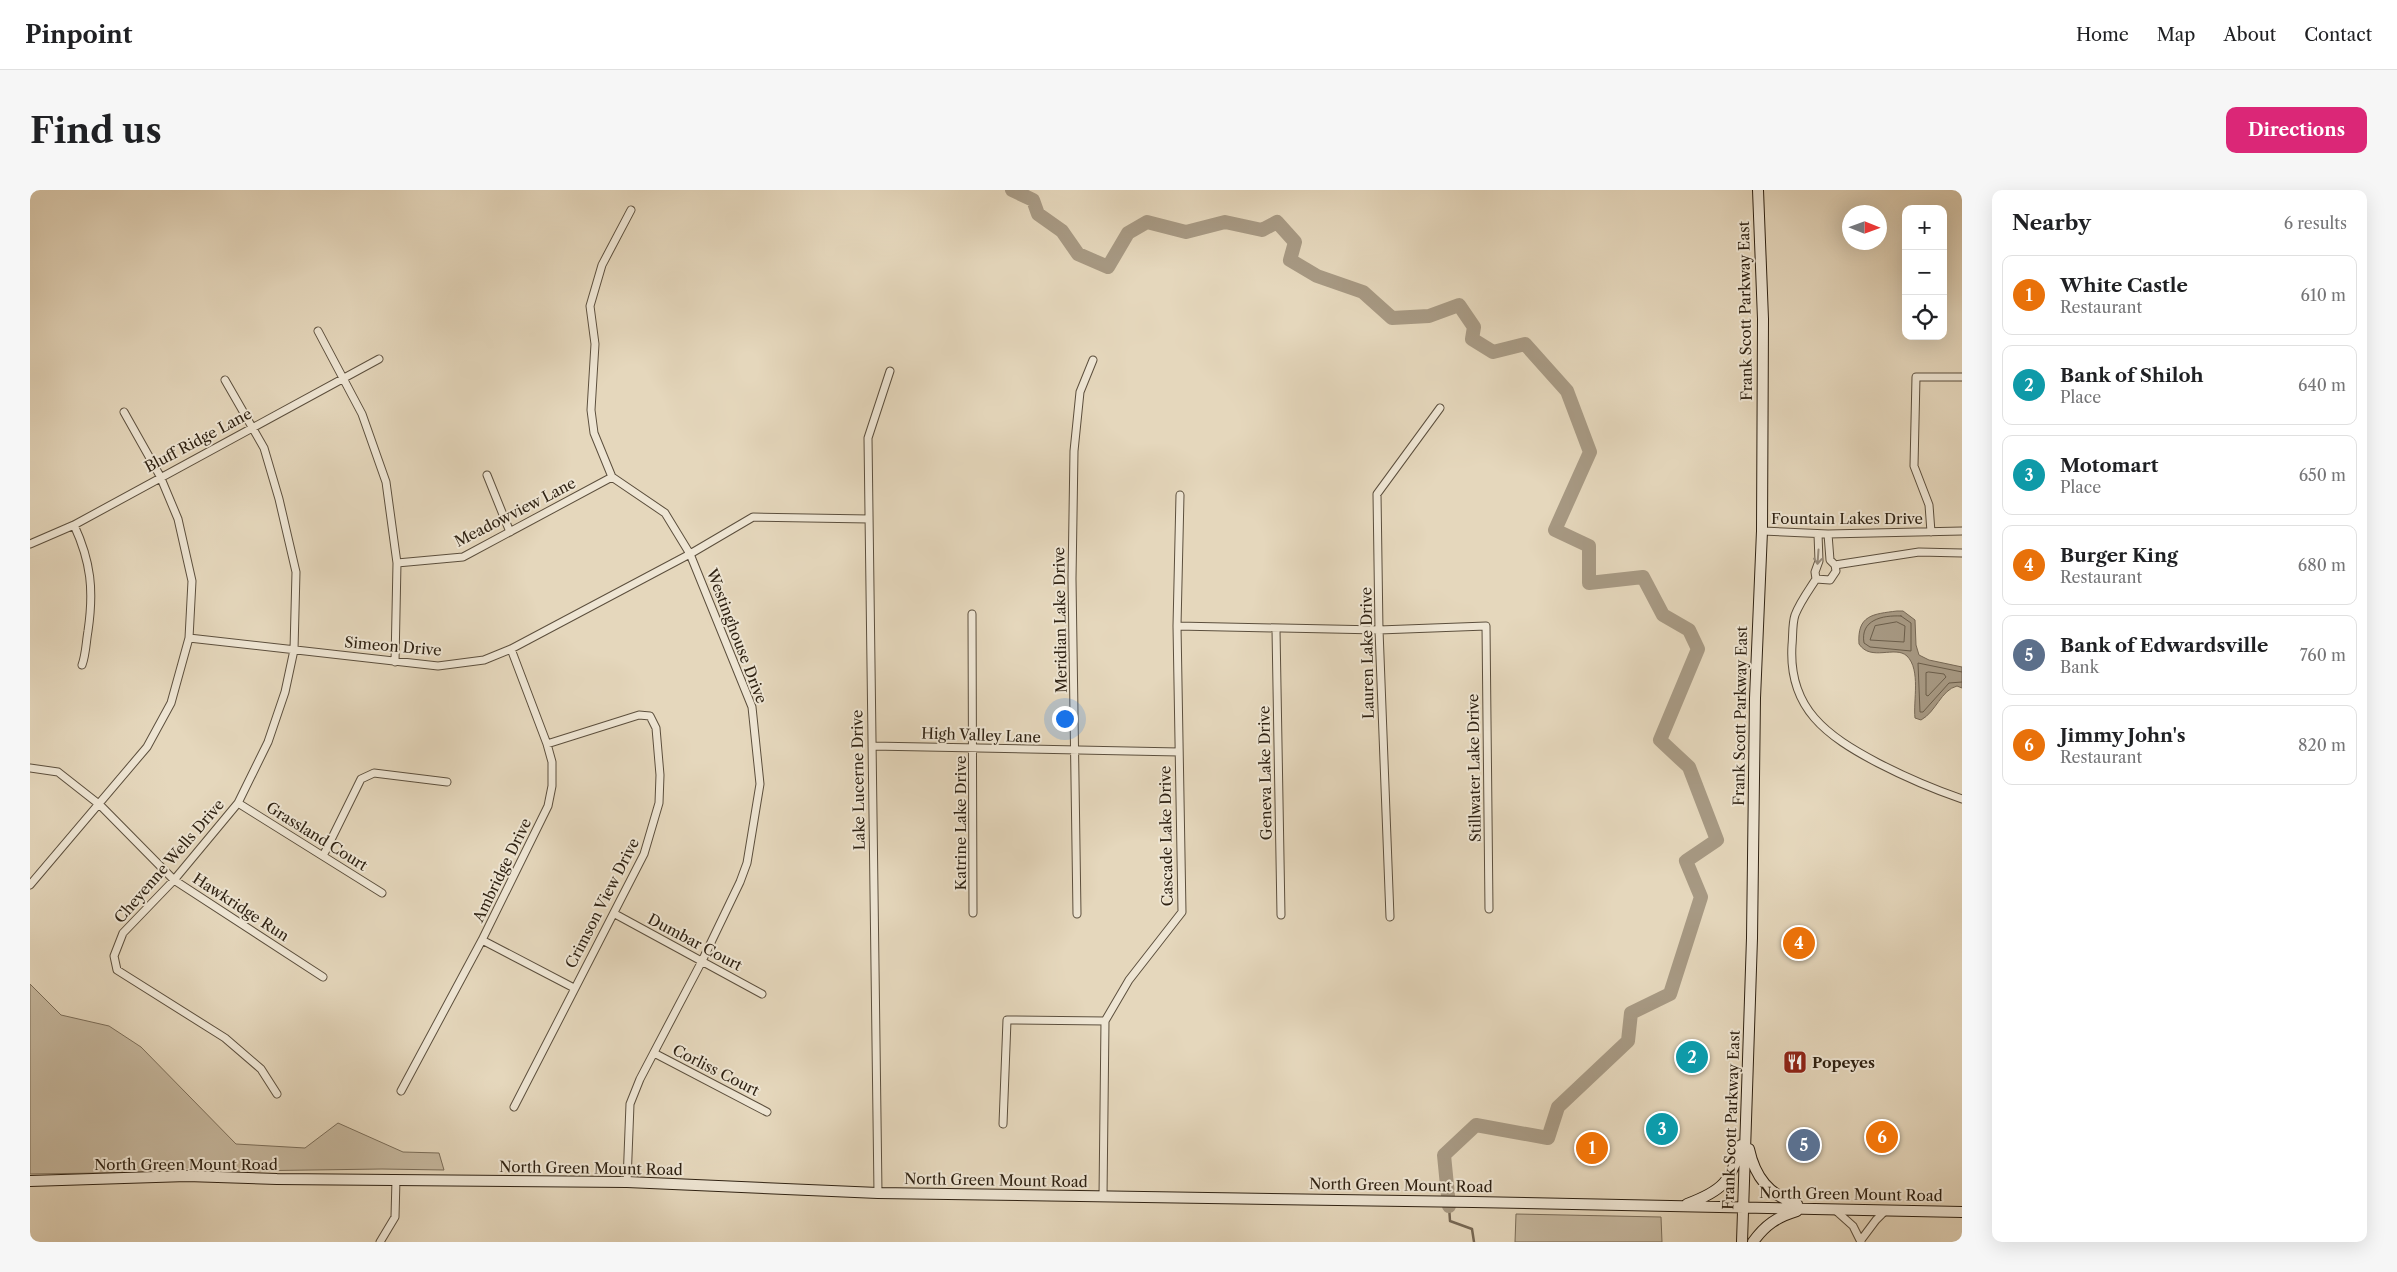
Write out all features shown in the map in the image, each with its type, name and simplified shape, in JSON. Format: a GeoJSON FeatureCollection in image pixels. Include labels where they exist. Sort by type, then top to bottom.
{"type":"FeatureCollection","features":[{"type":"Feature","properties":{"kind":"street","name":"Frank Scott Parkway East"},"geometry":{"type":"LineString","coordinates":[[1742,1242],[1752,938],[1755,698],[1762,531],[1763,319],[1758,190]]}},
{"type":"Feature","properties":{"kind":"street"},"geometry":{"type":"LineString","coordinates":[[612,477],[594,433],[591,410],[595,344],[590,306],[602,265],[631,210]]}},
{"type":"Feature","properties":{"kind":"street"},"geometry":{"type":"LineString","coordinates":[[318,331],[362,414],[386,482],[397,563],[395,662]]}},
{"type":"Feature","properties":{"kind":"street","name":"Bluff Ridge Lane"},"geometry":{"type":"LineString","coordinates":[[30,544],[74,525],[160,476],[379,359]]}},
{"type":"Feature","properties":{"kind":"street","name":"Meridian Lake Drive"},"geometry":{"type":"LineString","coordinates":[[1077,914],[1072,580],[1074,451],[1080,392],[1093,360]]}},
{"type":"Feature","properties":{"kind":"street","name":"Lake Lucerne Drive"},"geometry":{"type":"LineString","coordinates":[[878,1193],[868,438],[890,371]]}},
{"type":"Feature","properties":{"kind":"street","name":"Fountain Lakes Drive"},"geometry":{"type":"LineString","coordinates":[[1931,532],[1929,505],[1914,466],[1916,377],[1962,377]]}},
{"type":"Feature","properties":{"kind":"street","name":"Cheyenne Wells Drive"},"geometry":{"type":"LineString","coordinates":[[225,380],[264,448],[279,498],[296,572],[294,650],[285,692],[268,742],[238,803],[174,880],[124,933],[114,956],[117,970],[225,1038],[262,1069],[278,1094]]}},
{"type":"Feature","properties":{"kind":"street","name":"Lauren Lake Drive"},"geometry":{"type":"LineString","coordinates":[[1390,918],[1379,630],[1378,494],[1440,408]]}},
{"type":"Feature","properties":{"kind":"street"},"geometry":{"type":"LineString","coordinates":[[30,886],[147,747],[171,703],[189,638],[192,581],[178,519],[160,476],[124,412]]}},
{"type":"Feature","properties":{"kind":"street"},"geometry":{"type":"LineString","coordinates":[[487,475],[510,532]]}},
{"type":"Feature","properties":{"kind":"street","name":"Meadowview Lane"},"geometry":{"type":"LineString","coordinates":[[397,563],[464,558],[612,477]]}},
{"type":"Feature","properties":{"kind":"street","name":"Westinghouse Drive"},"geometry":{"type":"LineString","coordinates":[[612,477],[665,513],[690,554],[752,707],[760,784],[747,863],[740,882],[702,961],[640,1079],[630,1104],[627,1182]]}},
{"type":"Feature","properties":{"kind":"street","name":"Cascade Lake Drive"},"geometry":{"type":"LineString","coordinates":[[1105,1020],[1129,980],[1182,912],[1176,626],[1180,495]]}},
{"type":"Feature","properties":{"kind":"street","name":"Simeon Drive"},"geometry":{"type":"LineString","coordinates":[[189,638],[438,666],[484,660],[510,649],[690,554],[753,517],[869,519]]}},
{"type":"Feature","properties":{"kind":"street"},"geometry":{"type":"LineString","coordinates":[[74,525],[84,548],[92,587],[91,610],[82,665]]}},
{"type":"Feature","properties":{"kind":"street","name":"Fountain Lakes Drive"},"geometry":{"type":"LineString","coordinates":[[1762,531],[1818,534],[1962,531]]}},
{"type":"Feature","properties":{"kind":"street"},"geometry":{"type":"LineString","coordinates":[[1818,534],[1819,560],[1814,572],[1816,579],[1794,616],[1792,657],[1794,679],[1811,716],[1829,734],[1854,751],[1912,779],[1962,799]]}},
{"type":"Feature","properties":{"kind":"street"},"geometry":{"type":"LineString","coordinates":[[1816,579],[1830,580],[1836,570],[1835,565],[1830,560],[1828,534]]}},
{"type":"Feature","properties":{"kind":"street"},"geometry":{"type":"LineString","coordinates":[[1835,565],[1919,552],[1962,553]]}},
{"type":"Feature","properties":{"kind":"street","name":"Katrine Lake Drive"},"geometry":{"type":"LineString","coordinates":[[972,614],[974,913]]}},
{"type":"Feature","properties":{"kind":"street"},"geometry":{"type":"LineString","coordinates":[[1176,626],[1276,630],[1379,630]]}},
{"type":"Feature","properties":{"kind":"street","name":"Stillwater Lake Drive"},"geometry":{"type":"LineString","coordinates":[[1379,630],[1486,626],[1489,909]]}},
{"type":"Feature","properties":{"kind":"street","name":"Geneva Lake Drive"},"geometry":{"type":"LineString","coordinates":[[1276,630],[1281,915]]}},
{"type":"Feature","properties":{"kind":"street","name":"Ambridge Drive"},"geometry":{"type":"LineString","coordinates":[[401,1091],[482,940],[548,806],[553,770],[547,744],[510,649]]}},
{"type":"Feature","properties":{"kind":"street","name":"Crimson View Drive"},"geometry":{"type":"LineString","coordinates":[[514,1107],[574,988],[615,914],[644,854],[655,823],[659,803],[660,775],[656,728],[650,716],[640,715],[547,744]]}},
{"type":"Feature","properties":{"kind":"street","name":"High Valley Lane"},"geometry":{"type":"LineString","coordinates":[[872,746],[1076,752],[1179,752]]}},
{"type":"Feature","properties":{"kind":"street","name":"Hawkridge Run"},"geometry":{"type":"LineString","coordinates":[[30,768],[58,772],[100,805],[174,880],[323,977]]}},
{"type":"Feature","properties":{"kind":"street"},"geometry":{"type":"LineString","coordinates":[[323,856],[361,780],[374,773],[447,782]]}},
{"type":"Feature","properties":{"kind":"street","name":"Grassland Court"},"geometry":{"type":"LineString","coordinates":[[238,803],[382,893]]}},
{"type":"Feature","properties":{"kind":"street","name":"Dumbar Court"},"geometry":{"type":"LineString","coordinates":[[615,914],[762,994]]}},
{"type":"Feature","properties":{"kind":"street"},"geometry":{"type":"LineString","coordinates":[[482,940],[574,988]]}},
{"type":"Feature","properties":{"kind":"street"},"geometry":{"type":"LineString","coordinates":[[1004,1124],[1006,1020],[1105,1020],[1103,1196]]}},
{"type":"Feature","properties":{"kind":"street","name":"Corliss Court"},"geometry":{"type":"LineString","coordinates":[[654,1053],[767,1112]]}},
{"type":"Feature","properties":{"kind":"street"},"geometry":{"type":"LineString","coordinates":[[1682,1206],[1712,1194],[1726,1182],[1736,1163],[1746,1130]]}},
{"type":"Feature","properties":{"kind":"street"},"geometry":{"type":"LineString","coordinates":[[1746,1130],[1752,1164],[1763,1184],[1783,1199],[1807,1208]]}},
{"type":"Feature","properties":{"kind":"street","name":"North Green Mount Road"},"geometry":{"type":"LineString","coordinates":[[30,1181],[178,1176],[627,1182],[878,1193],[1962,1212]]}},
{"type":"Feature","properties":{"kind":"street"},"geometry":{"type":"LineString","coordinates":[[380,1242],[395,1217],[396,1179]]}},
{"type":"Feature","properties":{"kind":"street"},"geometry":{"type":"LineString","coordinates":[[1949,1212],[1962,1206]]}},
{"type":"Feature","properties":{"kind":"street"},"geometry":{"type":"LineString","coordinates":[[1753,1242],[1765,1226],[1779,1216],[1807,1208]]}},
{"type":"Feature","properties":{"kind":"street"},"geometry":{"type":"LineString","coordinates":[[1834,1209],[1853,1226],[1861,1241],[1876,1220],[1887,1210]]}},
{"type":"Feature","properties":{"kind":"shaded area"},"geometry":{"type":"Polygon","coordinates":[[[30,984],[61,1015],[109,1026],[141,1047],[236,1144],[305,1148],[338,1123],[403,1152],[439,1153],[444,1170],[382,1169],[30,1174],[30,984]]]}},
{"type":"Feature","properties":{"kind":"shaded area"},"geometry":{"type":"Polygon","coordinates":[[[1516,1214],[1661,1217],[1662,1242],[1515,1242],[1516,1214]]]}},
{"type":"Feature","properties":{"kind":"water"},"geometry":{"type":"Polygon","coordinates":[[[1903,611],[1915,620],[1916,645],[1919,655],[1929,660],[1962,667],[1962,688],[1957,686],[1951,688],[1931,712],[1921,720],[1915,718],[1916,686],[1914,669],[1907,656],[1896,652],[1870,652],[1859,644],[1861,627],[1868,618],[1881,613],[1903,611]]]}},
{"type":"Feature","properties":{"kind":"waterway"},"geometry":{"type":"LineString","coordinates":[[1012,190],[1033,200],[1038,214],[1062,231],[1078,254],[1108,267],[1128,233],[1147,222],[1186,232],[1225,222],[1262,230],[1277,222],[1295,242],[1290,260],[1317,276],[1363,292],[1392,318],[1429,316],[1459,305],[1474,327],[1472,339],[1493,352],[1525,344],[1567,391],[1590,452],[1555,530],[1589,546],[1589,583],[1643,577],[1663,615],[1689,630],[1698,649],[1660,740],[1689,767],[1717,840],[1686,861],[1701,897],[1670,994],[1631,1013],[1628,1041],[1558,1107],[1548,1138],[1476,1125],[1444,1155],[1449,1206]]}},
{"type":"Feature","properties":{"kind":"waterway"},"geometry":{"type":"LineString","coordinates":[[1449,1206],[1450,1221],[1472,1229],[1474,1242]]}},
{"type":"Feature","properties":{"kind":"place","name":"Burger King"},"geometry":{"type":"Point","coordinates":[1799,943]}},
{"type":"Feature","properties":{"kind":"place","name":"Bank of Shiloh"},"geometry":{"type":"Point","coordinates":[1692,1057]}},
{"type":"Feature","properties":{"kind":"place","name":"Popeyes"},"geometry":{"type":"Point","coordinates":[1795,1062]}},
{"type":"Feature","properties":{"kind":"place","name":"Motomart"},"geometry":{"type":"Point","coordinates":[1662,1129]}},
{"type":"Feature","properties":{"kind":"place","name":"Jimmy John's"},"geometry":{"type":"Point","coordinates":[1882,1137]}},
{"type":"Feature","properties":{"kind":"place","name":"Bank of Edwardsville"},"geometry":{"type":"Point","coordinates":[1804,1145]}},
{"type":"Feature","properties":{"kind":"place","name":"White Castle"},"geometry":{"type":"Point","coordinates":[1592,1148]}}]}
